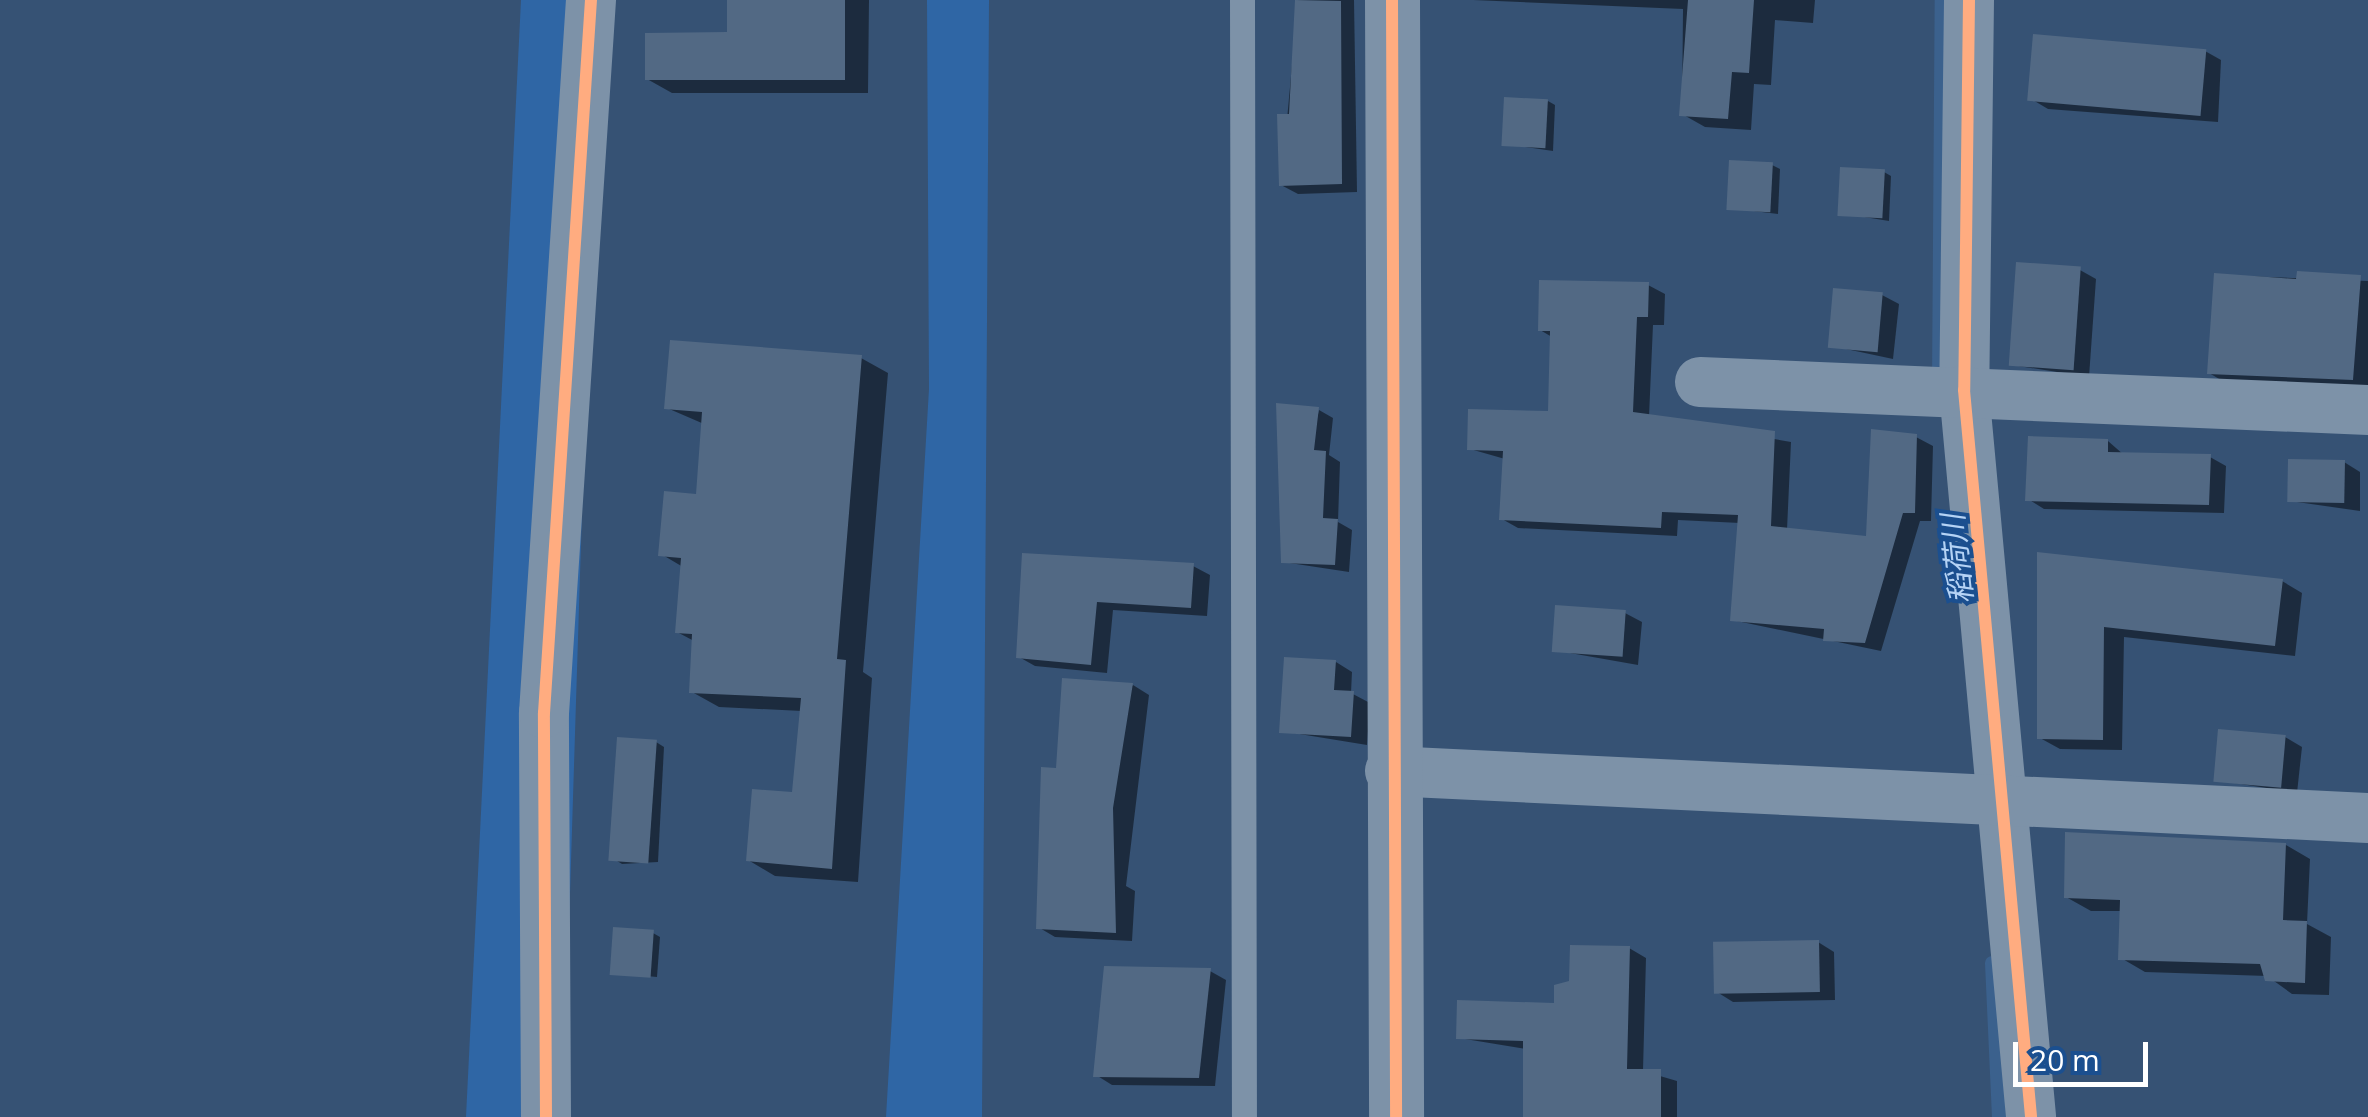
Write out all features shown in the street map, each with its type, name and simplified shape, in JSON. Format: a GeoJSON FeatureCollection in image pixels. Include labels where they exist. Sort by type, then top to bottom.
{"type":"FeatureCollection","features":[{"type":"Feature","properties":{"kind":"street"},"geometry":{"type":"LineString","coordinates":[[546,1117],[544,713],[591,0]]}},
{"type":"Feature","properties":{"kind":"street"},"geometry":{"type":"LineString","coordinates":[[1392,0],[1390,771],[1396,1117]]}},
{"type":"Feature","properties":{"kind":"street"},"geometry":{"type":"LineString","coordinates":[[1968,0],[1964,390],[2006,802],[2031,1117]]}},
{"type":"Feature","properties":{"kind":"street"},"geometry":{"type":"LineString","coordinates":[[1700,382],[1964,390],[2368,410]]}},
{"type":"Feature","properties":{"kind":"street"},"geometry":{"type":"LineString","coordinates":[[1390,771],[2368,818]]}},
{"type":"Feature","properties":{"kind":"lane"},"geometry":{"type":"LineString","coordinates":[[1242,0],[1244,1117]]}},
{"type":"Feature","properties":{"kind":"shaded area"},"geometry":{"type":"Polygon","coordinates":[[[521,0],[598,0],[563,1117],[466,1117],[521,0]]]}},
{"type":"Feature","properties":{"kind":"shaded area"},"geometry":{"type":"Polygon","coordinates":[[[927,0],[989,0],[982,1117],[886,1117],[929,389],[927,0]]]}},
{"type":"Feature","properties":{"kind":"building"},"geometry":{"type":"Polygon","coordinates":[[[727,0],[845,0],[845,80],[645,80],[645,33],[727,32],[727,0]]]}},
{"type":"Feature","properties":{"kind":"building"},"geometry":{"type":"Polygon","coordinates":[[[1295,0],[1341,1],[1342,184],[1279,186],[1277,114],[1289,114],[1295,0]]]}},
{"type":"Feature","properties":{"kind":"building"},"geometry":{"type":"Polygon","coordinates":[[[1688,0],[1754,0],[1749,73],[1732,72],[1728,119],[1679,116],[1688,0]]]}},
{"type":"Feature","properties":{"kind":"building"},"geometry":{"type":"Polygon","coordinates":[[[2033,34],[2206,49],[2200,116],[2027,101],[2033,34]]]}},
{"type":"Feature","properties":{"kind":"building"},"geometry":{"type":"Polygon","coordinates":[[[1504,97],[1548,99],[1545,148],[1501,146],[1504,97]]]}},
{"type":"Feature","properties":{"kind":"building"},"geometry":{"type":"Polygon","coordinates":[[[1729,160],[1773,162],[1770,212],[1726,210],[1729,160]]]}},
{"type":"Feature","properties":{"kind":"building"},"geometry":{"type":"Polygon","coordinates":[[[1840,167],[1885,169],[1882,218],[1837,216],[1840,167]]]}},
{"type":"Feature","properties":{"kind":"building"},"geometry":{"type":"Polygon","coordinates":[[[2016,262],[2081,267],[2074,370],[2009,366],[2016,262]]]}},
{"type":"Feature","properties":{"kind":"building"},"geometry":{"type":"Polygon","coordinates":[[[2297,271],[2361,275],[2353,380],[2207,374],[2214,273],[2296,279],[2297,271]]]}},
{"type":"Feature","properties":{"kind":"building"},"geometry":{"type":"Polygon","coordinates":[[[1539,280],[1649,282],[1648,317],[1637,317],[1633,412],[1775,431],[1771,526],[1866,536],[1871,429],[1917,434],[1915,513],[1903,513],[1865,643],[1823,641],[1824,629],[1730,621],[1738,515],[1662,512],[1661,528],[1499,520],[1503,451],[1467,450],[1468,409],[1548,411],[1550,331],[1538,331],[1539,280]]]}},
{"type":"Feature","properties":{"kind":"building"},"geometry":{"type":"Polygon","coordinates":[[[1833,288],[1883,292],[1878,352],[1828,348],[1833,288]]]}},
{"type":"Feature","properties":{"kind":"building"},"geometry":{"type":"Polygon","coordinates":[[[670,340],[862,355],[837,659],[846,660],[832,869],[746,861],[752,789],[792,792],[801,698],[689,693],[692,634],[675,633],[681,558],[658,556],[664,491],[696,494],[702,412],[664,409],[670,340]]]}},
{"type":"Feature","properties":{"kind":"building"},"geometry":{"type":"Polygon","coordinates":[[[1276,403],[1319,407],[1314,450],[1326,451],[1323,518],[1338,519],[1335,565],[1281,563],[1276,403]]]}},
{"type":"Feature","properties":{"kind":"building"},"geometry":{"type":"Polygon","coordinates":[[[2028,436],[2108,439],[2108,452],[2211,454],[2209,505],[2025,501],[2028,436]]]}},
{"type":"Feature","properties":{"kind":"building"},"geometry":{"type":"Polygon","coordinates":[[[2288,459],[2345,460],[2344,503],[2287,502],[2288,459]]]}},
{"type":"Feature","properties":{"kind":"building"},"geometry":{"type":"Polygon","coordinates":[[[2037,552],[2283,579],[2275,646],[2104,627],[2103,740],[2037,739],[2037,552]]]}},
{"type":"Feature","properties":{"kind":"building"},"geometry":{"type":"Polygon","coordinates":[[[1022,553],[1194,563],[1191,608],[1097,602],[1091,665],[1016,658],[1022,553]]]}},
{"type":"Feature","properties":{"kind":"building"},"geometry":{"type":"Polygon","coordinates":[[[1555,605],[1626,610],[1623,657],[1552,652],[1555,605]]]}},
{"type":"Feature","properties":{"kind":"building"},"geometry":{"type":"Polygon","coordinates":[[[1284,657],[1336,660],[1334,690],[1354,691],[1351,737],[1279,733],[1284,657]]]}},
{"type":"Feature","properties":{"kind":"building"},"geometry":{"type":"Polygon","coordinates":[[[1062,678],[1133,683],[1113,808],[1116,933],[1036,929],[1041,767],[1056,768],[1062,678]]]}},
{"type":"Feature","properties":{"kind":"building"},"geometry":{"type":"Polygon","coordinates":[[[2218,729],[2286,735],[2281,788],[2213,782],[2218,729]]]}},
{"type":"Feature","properties":{"kind":"building"},"geometry":{"type":"Polygon","coordinates":[[[617,737],[657,740],[648,863],[608,861],[617,737]]]}},
{"type":"Feature","properties":{"kind":"building"},"geometry":{"type":"Polygon","coordinates":[[[2065,832],[2286,843],[2283,920],[2307,921],[2305,983],[2265,981],[2260,964],[2118,960],[2120,900],[2064,898],[2065,832]]]}},
{"type":"Feature","properties":{"kind":"building"},"geometry":{"type":"Polygon","coordinates":[[[613,927],[654,930],[651,978],[610,975],[613,927]]]}},
{"type":"Feature","properties":{"kind":"building"},"geometry":{"type":"Polygon","coordinates":[[[1819,940],[1820,992],[1714,994],[1713,942],[1819,940]]]}},
{"type":"Feature","properties":{"kind":"building"},"geometry":{"type":"Polygon","coordinates":[[[1570,945],[1630,946],[1627,1069],[1661,1069],[1661,1117],[1523,1117],[1523,1041],[1456,1039],[1457,1000],[1554,1003],[1554,985],[1569,981],[1570,945]]]}},
{"type":"Feature","properties":{"kind":"building"},"geometry":{"type":"Polygon","coordinates":[[[1104,966],[1211,968],[1199,1078],[1093,1077],[1104,966]]]}},
{"type":"Feature","properties":{"kind":"waterway","name":"稻荷川"},"geometry":{"type":"LineString","coordinates":[[1939,384],[1942,0]]}},
{"type":"Feature","properties":{"kind":"waterway","name":"稻荷川"},"geometry":{"type":"LineString","coordinates":[[1992,963],[1999,1117]]}},
{"type":"Feature","properties":{"kind":"cycle path"},"geometry":{"type":"LineString","coordinates":[[546,1117],[544,713],[591,0]]}},
{"type":"Feature","properties":{"kind":"cycle path"},"geometry":{"type":"LineString","coordinates":[[1392,0],[1396,1117]]}},
{"type":"Feature","properties":{"kind":"cycle path"},"geometry":{"type":"LineString","coordinates":[[1969,0],[1964,390],[2031,1117]]}}]}
